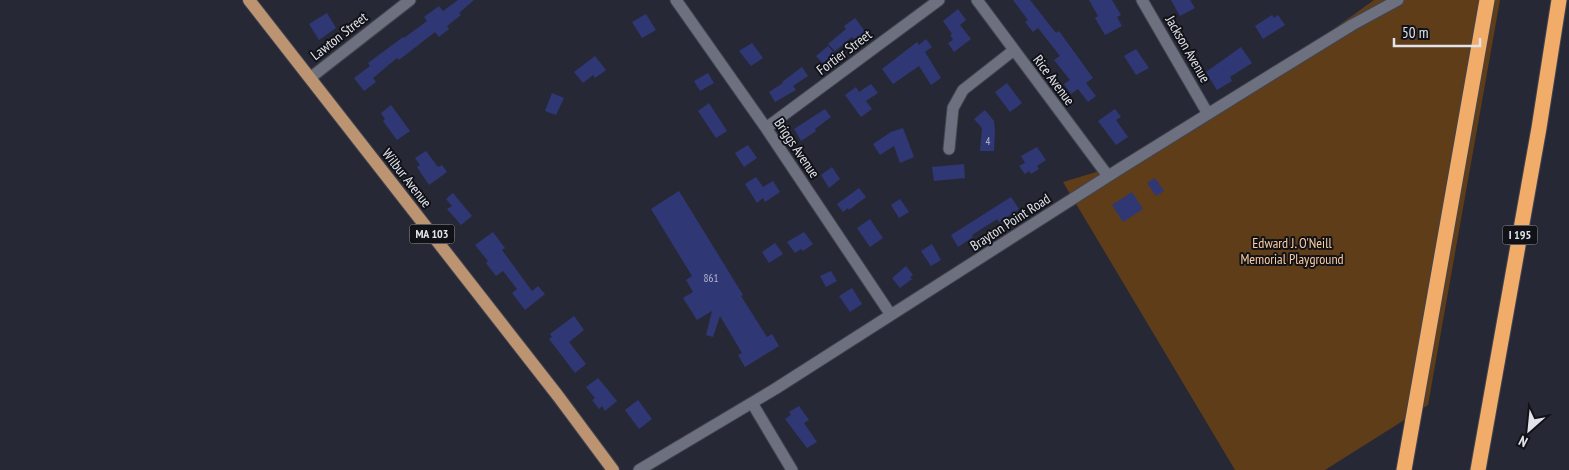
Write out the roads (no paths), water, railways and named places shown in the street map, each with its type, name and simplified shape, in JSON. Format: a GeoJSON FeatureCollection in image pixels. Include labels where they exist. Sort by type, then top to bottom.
{"type":"FeatureCollection","features":[{"type":"Feature","properties":{"kind":"highway"},"geometry":{"type":"LineString","coordinates":[[1404,470],[1487,0]]}},
{"type":"Feature","properties":{"kind":"highway","name":"I 195"},"geometry":{"type":"LineString","coordinates":[[1478,470],[1539,128],[1559,0]]}},
{"type":"Feature","properties":{"kind":"highway"},"geometry":{"type":"LineString","coordinates":[[1398,470],[1412,424]]}},
{"type":"Feature","properties":{"kind":"main road","name":"Wilbur Avenue"},"geometry":{"type":"LineString","coordinates":[[249,0],[613,470]]}},
{"type":"Feature","properties":{"kind":"street","name":"Lawton Street"},"geometry":{"type":"LineString","coordinates":[[310,78],[410,0]]}},
{"type":"Feature","properties":{"kind":"street","name":"Briggs Avenue"},"geometry":{"type":"LineString","coordinates":[[676,0],[766,128],[891,315]]}},
{"type":"Feature","properties":{"kind":"street","name":"Fortier Street"},"geometry":{"type":"LineString","coordinates":[[766,128],[939,0]]}},
{"type":"Feature","properties":{"kind":"street","name":"Rice Avenue"},"geometry":{"type":"LineString","coordinates":[[977,0],[1108,176]]}},
{"type":"Feature","properties":{"kind":"street","name":"Jackson Avenue"},"geometry":{"type":"LineString","coordinates":[[1142,0],[1208,114]]}},
{"type":"Feature","properties":{"kind":"street","name":"Brayton Point Road"},"geometry":{"type":"LineString","coordinates":[[639,470],[752,403],[1208,114],[1352,25],[1398,0]]}},
{"type":"Feature","properties":{"kind":"street"},"geometry":{"type":"LineString","coordinates":[[950,149],[953,108],[963,90],[1014,50]]}},
{"type":"Feature","properties":{"kind":"street"},"geometry":{"type":"LineString","coordinates":[[752,403],[792,470]]}},
{"type":"Feature","properties":{"kind":"park label","name":"Edward J. O'Neill Memorial Playground"},"geometry":{"type":"Point","coordinates":[1292,252]}}]}
